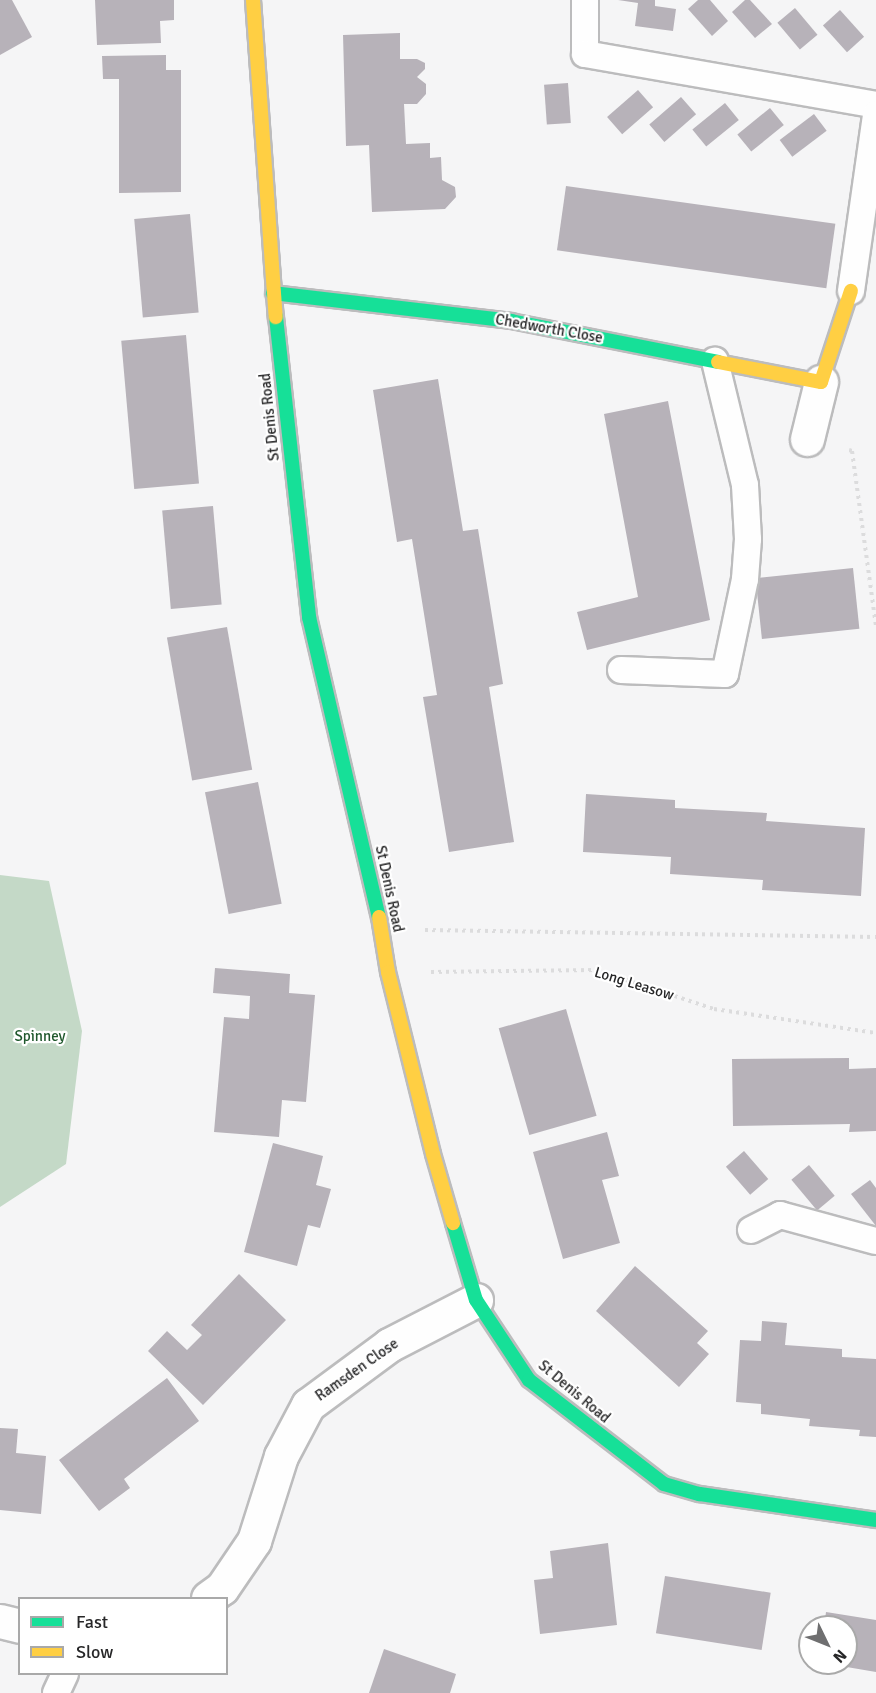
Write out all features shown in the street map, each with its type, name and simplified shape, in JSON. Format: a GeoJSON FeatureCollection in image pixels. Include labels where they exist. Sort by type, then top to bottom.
{"type":"FeatureCollection","features":[{"type":"Feature","properties":{"kind":"street","name":"St Denis Road"},"geometry":{"type":"LineString","coordinates":[[253,0],[273,293],[309,617],[382,929],[388,972],[433,1154],[476,1300],[530,1380],[664,1484],[700,1494],[876,1520]]}},
{"type":"Feature","properties":{"kind":"street"},"geometry":{"type":"LineString","coordinates":[[807,439],[821,382],[851,291]]}},
{"type":"Feature","properties":{"kind":"street","name":"Chedworth Close"},"geometry":{"type":"LineString","coordinates":[[273,293],[511,321],[821,382]]}},
{"type":"Feature","properties":{"kind":"street","name":"Ramsden Close"},"geometry":{"type":"LineString","coordinates":[[210,1597],[222,1587],[254,1541],[281,1456],[308,1405],[389,1345],[476,1300]]}},
{"type":"Feature","properties":{"kind":"street"},"geometry":{"type":"LineString","coordinates":[[0,1621],[18,1626]]}},
{"type":"Feature","properties":{"kind":"lane"},"geometry":{"type":"LineString","coordinates":[[585,0],[585,54],[876,105]]}},
{"type":"Feature","properties":{"kind":"lane"},"geometry":{"type":"LineString","coordinates":[[851,291],[876,116]]}},
{"type":"Feature","properties":{"kind":"lane"},"geometry":{"type":"LineString","coordinates":[[621,670],[726,674],[744,579],[748,539],[745,485],[715,361]]}},
{"type":"Feature","properties":{"kind":"lane"},"geometry":{"type":"LineString","coordinates":[[751,1230],[780,1215],[876,1241]]}},
{"type":"Feature","properties":{"kind":"lane"},"geometry":{"type":"LineString","coordinates":[[56,1693],[65,1675]]}},
{"type":"Feature","properties":{"kind":"path"},"geometry":{"type":"LineString","coordinates":[[807,439],[852,451],[876,626]]}},
{"type":"Feature","properties":{"kind":"path"},"geometry":{"type":"LineString","coordinates":[[382,929],[876,937]]}},
{"type":"Feature","properties":{"kind":"path","name":"Long Leasow"},"geometry":{"type":"LineString","coordinates":[[388,972],[596,970],[714,1009],[876,1034]]}},
{"type":"Feature","properties":{"kind":"green space","name":"Spinney"},"geometry":{"type":"Polygon","coordinates":[[[0,875],[49,881],[82,1031],[66,1164],[0,1207],[0,875]]]}},
{"type":"Feature","properties":{"kind":"building"},"geometry":{"type":"Polygon","coordinates":[[[0,0],[12,0],[32,37],[0,55],[0,0]]]}},
{"type":"Feature","properties":{"kind":"building"},"geometry":{"type":"Polygon","coordinates":[[[95,0],[174,0],[174,20],[160,21],[161,43],[97,45],[95,0]]]}},
{"type":"Feature","properties":{"kind":"building"},"geometry":{"type":"Polygon","coordinates":[[[618,0],[655,0],[655,6],[676,9],[673,31],[635,26],[638,3],[618,0]]]}},
{"type":"Feature","properties":{"kind":"building"},"geometry":{"type":"Polygon","coordinates":[[[698,0],[710,0],[728,21],[712,36],[688,9],[698,0]]]}},
{"type":"Feature","properties":{"kind":"building"},"geometry":{"type":"Polygon","coordinates":[[[745,0],[750,0],[772,24],[755,38],[732,12],[745,0]]]}},
{"type":"Feature","properties":{"kind":"building"},"geometry":{"type":"Polygon","coordinates":[[[795,8],[817,35],[800,50],[777,23],[795,8]]]}},
{"type":"Feature","properties":{"kind":"building"},"geometry":{"type":"Polygon","coordinates":[[[840,10],[864,37],[847,52],[823,25],[840,10]]]}},
{"type":"Feature","properties":{"kind":"building"},"geometry":{"type":"Polygon","coordinates":[[[400,33],[400,59],[417,59],[425,63],[425,69],[417,77],[426,84],[426,94],[417,104],[404,104],[406,144],[430,143],[430,158],[441,157],[442,180],[455,187],[456,197],[445,209],[372,212],[369,145],[346,146],[343,35],[400,33]]]}},
{"type":"Feature","properties":{"kind":"building"},"geometry":{"type":"Polygon","coordinates":[[[166,55],[166,70],[181,70],[181,192],[119,193],[119,79],[103,79],[102,56],[166,55]]]}},
{"type":"Feature","properties":{"kind":"building"},"geometry":{"type":"Polygon","coordinates":[[[568,83],[571,123],[547,125],[544,85],[568,83]]]}},
{"type":"Feature","properties":{"kind":"building"},"geometry":{"type":"Polygon","coordinates":[[[638,90],[653,107],[622,134],[607,117],[638,90]]]}},
{"type":"Feature","properties":{"kind":"building"},"geometry":{"type":"Polygon","coordinates":[[[681,97],[696,114],[664,142],[649,125],[681,97]]]}},
{"type":"Feature","properties":{"kind":"building"},"geometry":{"type":"Polygon","coordinates":[[[725,103],[739,120],[706,147],[692,129],[725,103]]]}},
{"type":"Feature","properties":{"kind":"building"},"geometry":{"type":"Polygon","coordinates":[[[770,108],[784,125],[751,152],[737,134],[770,108]]]}},
{"type":"Feature","properties":{"kind":"building"},"geometry":{"type":"Polygon","coordinates":[[[814,114],[827,131],[792,157],[780,140],[814,114]]]}},
{"type":"Feature","properties":{"kind":"building"},"geometry":{"type":"Polygon","coordinates":[[[566,186],[835,224],[826,288],[557,250],[566,186]]]}},
{"type":"Feature","properties":{"kind":"building"},"geometry":{"type":"Polygon","coordinates":[[[190,214],[199,313],[143,318],[134,219],[190,214]]]}},
{"type":"Feature","properties":{"kind":"building"},"geometry":{"type":"Polygon","coordinates":[[[186,335],[199,483],[134,489],[121,341],[186,335]]]}},
{"type":"Feature","properties":{"kind":"building"},"geometry":{"type":"Polygon","coordinates":[[[438,379],[463,531],[478,529],[503,684],[489,687],[514,842],[449,852],[423,697],[437,695],[412,539],[397,542],[373,390],[438,379]]]}},
{"type":"Feature","properties":{"kind":"building"},"geometry":{"type":"Polygon","coordinates":[[[668,401],[710,620],[587,650],[577,612],[638,597],[604,414],[668,401]]]}},
{"type":"Feature","properties":{"kind":"building"},"geometry":{"type":"Polygon","coordinates":[[[213,506],[222,605],[171,609],[162,510],[213,506]]]}},
{"type":"Feature","properties":{"kind":"building"},"geometry":{"type":"Polygon","coordinates":[[[853,568],[859,629],[762,639],[756,578],[853,568]]]}},
{"type":"Feature","properties":{"kind":"building"},"geometry":{"type":"Polygon","coordinates":[[[227,627],[252,770],[192,780],[167,638],[227,627]]]}},
{"type":"Feature","properties":{"kind":"building"},"geometry":{"type":"Polygon","coordinates":[[[258,782],[282,904],[229,914],[205,792],[258,782]]]}},
{"type":"Feature","properties":{"kind":"building"},"geometry":{"type":"Polygon","coordinates":[[[586,794],[675,800],[675,808],[767,813],[766,821],[865,828],[861,896],[762,890],[763,880],[670,874],[671,857],[583,852],[586,794]]]}},
{"type":"Feature","properties":{"kind":"building"},"geometry":{"type":"Polygon","coordinates":[[[215,968],[290,974],[289,993],[315,995],[306,1102],[282,1100],[279,1137],[214,1132],[224,1017],[249,1019],[250,996],[213,993],[215,968]]]}},
{"type":"Feature","properties":{"kind":"building"},"geometry":{"type":"Polygon","coordinates":[[[566,1009],[597,1116],[529,1135],[499,1028],[566,1009]]]}},
{"type":"Feature","properties":{"kind":"building"},"geometry":{"type":"Polygon","coordinates":[[[849,1058],[849,1069],[876,1068],[876,1131],[849,1132],[850,1124],[733,1126],[732,1059],[849,1058]]]}},
{"type":"Feature","properties":{"kind":"building"},"geometry":{"type":"Polygon","coordinates":[[[607,1132],[619,1176],[602,1180],[620,1243],[563,1259],[533,1152],[607,1132]]]}},
{"type":"Feature","properties":{"kind":"building"},"geometry":{"type":"Polygon","coordinates":[[[273,1143],[323,1156],[316,1185],[331,1189],[320,1228],[308,1225],[297,1266],[244,1252],[273,1143]]]}},
{"type":"Feature","properties":{"kind":"building"},"geometry":{"type":"Polygon","coordinates":[[[744,1151],[768,1179],[750,1195],[726,1167],[744,1151]]]}},
{"type":"Feature","properties":{"kind":"building"},"geometry":{"type":"Polygon","coordinates":[[[809,1165],[835,1196],[817,1210],[791,1180],[809,1165]]]}},
{"type":"Feature","properties":{"kind":"building"},"geometry":{"type":"Polygon","coordinates":[[[870,1180],[876,1188],[876,1226],[851,1194],[870,1180]]]}},
{"type":"Feature","properties":{"kind":"building"},"geometry":{"type":"Polygon","coordinates":[[[635,1266],[708,1331],[697,1343],[709,1354],[679,1387],[596,1311],[635,1266]]]}},
{"type":"Feature","properties":{"kind":"building"},"geometry":{"type":"Polygon","coordinates":[[[239,1274],[286,1320],[203,1405],[148,1351],[167,1331],[187,1350],[202,1335],[191,1325],[239,1274]]]}},
{"type":"Feature","properties":{"kind":"building"},"geometry":{"type":"Polygon","coordinates":[[[762,1321],[787,1323],[785,1345],[842,1349],[842,1357],[876,1359],[876,1437],[859,1436],[860,1430],[809,1426],[810,1419],[761,1414],[761,1404],[736,1402],[740,1340],[761,1341],[762,1321]]]}},
{"type":"Feature","properties":{"kind":"building"},"geometry":{"type":"Polygon","coordinates":[[[167,1378],[199,1421],[124,1479],[130,1488],[99,1511],[59,1460],[167,1378]]]}},
{"type":"Feature","properties":{"kind":"building"},"geometry":{"type":"Polygon","coordinates":[[[0,1428],[18,1429],[16,1453],[46,1456],[41,1514],[0,1510],[0,1428]]]}},
{"type":"Feature","properties":{"kind":"building"},"geometry":{"type":"Polygon","coordinates":[[[608,1543],[617,1625],[540,1634],[534,1580],[553,1578],[550,1551],[608,1543]]]}},
{"type":"Feature","properties":{"kind":"building"},"geometry":{"type":"Polygon","coordinates":[[[665,1576],[771,1593],[762,1650],[656,1633],[665,1576]]]}},
{"type":"Feature","properties":{"kind":"building"},"geometry":{"type":"Polygon","coordinates":[[[826,1612],[845,1615],[826,1615],[826,1612]]]}},
{"type":"Feature","properties":{"kind":"building"},"geometry":{"type":"Polygon","coordinates":[[[858,1617],[876,1620],[876,1672],[858,1669],[858,1617]]]}},
{"type":"Feature","properties":{"kind":"building"},"geometry":{"type":"Polygon","coordinates":[[[384,1649],[456,1674],[450,1693],[369,1693],[384,1649]]]}},
{"type":"Feature","properties":{"kind":"traffic: fast"},"geometry":{"type":"LineString","coordinates":[[273,293],[511,321],[718,362]]}},
{"type":"Feature","properties":{"kind":"traffic: fast"},"geometry":{"type":"LineString","coordinates":[[276,317],[309,617],[379,917]]}},
{"type":"Feature","properties":{"kind":"traffic: fast"},"geometry":{"type":"LineString","coordinates":[[453,1223],[476,1300],[529,1380],[664,1484],[700,1494],[876,1520]]}},
{"type":"Feature","properties":{"kind":"traffic: slow"},"geometry":{"type":"LineString","coordinates":[[253,0],[276,317]]}},
{"type":"Feature","properties":{"kind":"traffic: slow"},"geometry":{"type":"LineString","coordinates":[[718,362],[821,382],[851,291]]}},
{"type":"Feature","properties":{"kind":"traffic: slow"},"geometry":{"type":"LineString","coordinates":[[379,917],[388,972],[433,1154],[453,1223]]}}]}
